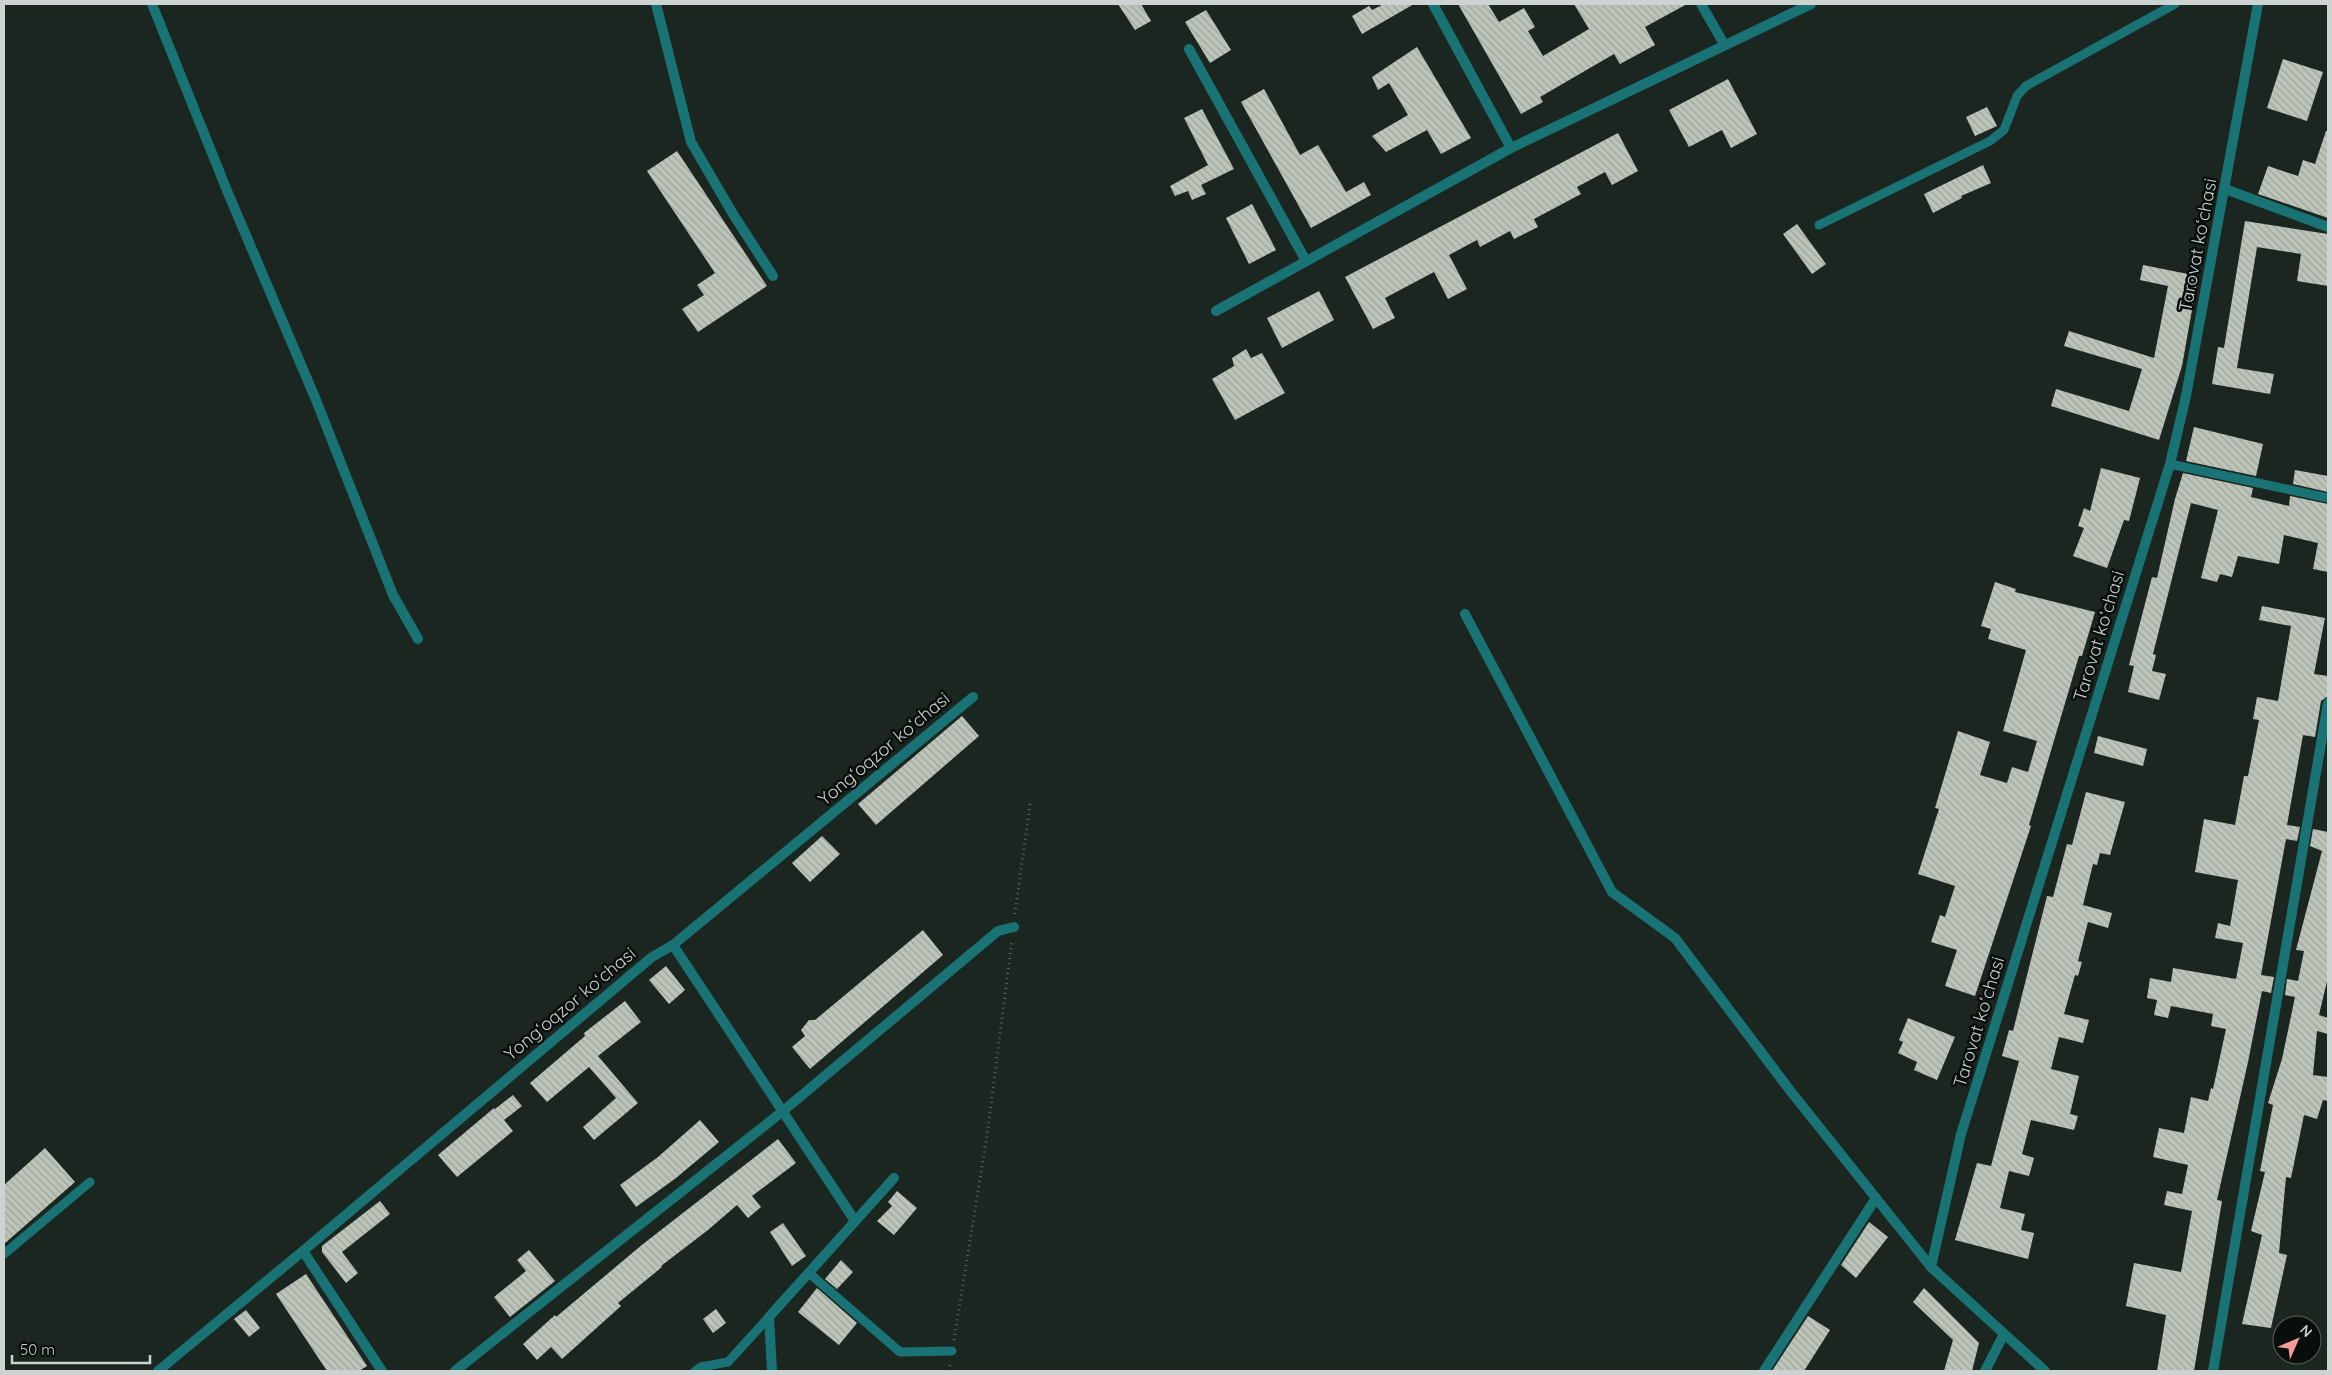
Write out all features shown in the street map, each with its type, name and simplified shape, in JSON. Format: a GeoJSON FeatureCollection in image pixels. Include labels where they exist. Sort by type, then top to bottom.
{"type":"FeatureCollection","features":[{"type":"Feature","properties":{"kind":"street"},"geometry":{"type":"LineString","coordinates":[[152,4],[228,193],[316,400],[393,595],[418,639]]}},
{"type":"Feature","properties":{"kind":"street"},"geometry":{"type":"LineString","coordinates":[[656,4],[692,142],[733,214],[773,276]]}},
{"type":"Feature","properties":{"kind":"street"},"geometry":{"type":"LineString","coordinates":[[1433,4],[1511,148]]}},
{"type":"Feature","properties":{"kind":"street"},"geometry":{"type":"LineString","coordinates":[[1701,4],[1724,44]]}},
{"type":"Feature","properties":{"kind":"street"},"geometry":{"type":"LineString","coordinates":[[1216,311],[1511,148],[1724,44],[1811,4]]}},
{"type":"Feature","properties":{"kind":"street","name":"Tarovat koʻchasi"},"geometry":{"type":"LineString","coordinates":[[1931,1267],[1961,1134],[2170,464],[2186,396],[2258,4]]}},
{"type":"Feature","properties":{"kind":"street"},"geometry":{"type":"LineString","coordinates":[[1189,49],[1306,261]]}},
{"type":"Feature","properties":{"kind":"street"},"geometry":{"type":"LineString","coordinates":[[2225,189],[2328,227]]}},
{"type":"Feature","properties":{"kind":"street"},"geometry":{"type":"LineString","coordinates":[[1465,614],[1612,892],[1675,938],[1792,1093],[1931,1267],[2045,1371]]}},
{"type":"Feature","properties":{"kind":"street","name":"Yongʻoqzor koʻchasi"},"geometry":{"type":"LineString","coordinates":[[164,1369],[645,963],[673,945],[973,697]]}},
{"type":"Feature","properties":{"kind":"street"},"geometry":{"type":"LineString","coordinates":[[2213,1371],[2328,703]]}},
{"type":"Feature","properties":{"kind":"street"},"geometry":{"type":"LineString","coordinates":[[455,1371],[783,1111],[998,930],[1014,927]]}},
{"type":"Feature","properties":{"kind":"street"},"geometry":{"type":"LineString","coordinates":[[673,945],[855,1221]]}},
{"type":"Feature","properties":{"kind":"street"},"geometry":{"type":"LineString","coordinates":[[772,1371],[769,1317],[894,1178]]}},
{"type":"Feature","properties":{"kind":"street"},"geometry":{"type":"LineString","coordinates":[[1764,1371],[1876,1198]]}},
{"type":"Feature","properties":{"kind":"street"},"geometry":{"type":"LineString","coordinates":[[304,1251],[382,1371]]}},
{"type":"Feature","properties":{"kind":"street"},"geometry":{"type":"LineString","coordinates":[[1985,1371],[2004,1334]]}},
{"type":"Feature","properties":{"kind":"lane"},"geometry":{"type":"LineString","coordinates":[[1819,225],[1990,141],[2004,130],[2017,96],[2026,86],[2175,4]]}},
{"type":"Feature","properties":{"kind":"lane"},"geometry":{"type":"LineString","coordinates":[[2170,464],[2328,498]]}},
{"type":"Feature","properties":{"kind":"lane"},"geometry":{"type":"LineString","coordinates":[[4,1254],[90,1182]]}},
{"type":"Feature","properties":{"kind":"lane"},"geometry":{"type":"LineString","coordinates":[[809,1272],[900,1352],[952,1351]]}},
{"type":"Feature","properties":{"kind":"lane"},"geometry":{"type":"LineString","coordinates":[[695,1371],[701,1367],[728,1362],[769,1317]]}},
{"type":"Feature","properties":{"kind":"path"},"geometry":{"type":"LineString","coordinates":[[949,1371],[987,1135],[1030,804]]}},
{"type":"Feature","properties":{"kind":"building"},"geometry":{"type":"Polygon","coordinates":[[[1118,4],[1141,4],[1151,21],[1135,30],[1118,4]]]}},
{"type":"Feature","properties":{"kind":"building"},"geometry":{"type":"Polygon","coordinates":[[[1384,4],[1414,4],[1362,34],[1352,16],[1369,6],[1372,10],[1384,4]]]}},
{"type":"Feature","properties":{"kind":"building"},"geometry":{"type":"Polygon","coordinates":[[[1458,4],[1488,4],[1499,22],[1524,8],[1535,27],[1528,31],[1543,56],[1589,29],[1574,4],[1687,4],[1645,27],[1655,45],[1620,64],[1614,54],[1540,97],[1543,102],[1521,114],[1458,4]]]}},
{"type":"Feature","properties":{"kind":"building"},"geometry":{"type":"Polygon","coordinates":[[[1206,10],[1231,50],[1210,63],[1185,22],[1206,10]]]}},
{"type":"Feature","properties":{"kind":"building"},"geometry":{"type":"Polygon","coordinates":[[[1417,47],[1471,138],[1441,154],[1427,130],[1386,152],[1372,136],[1408,115],[1389,83],[1378,90],[1372,77],[1417,47]]]}},
{"type":"Feature","properties":{"kind":"building"},"geometry":{"type":"Polygon","coordinates":[[[2283,59],[2323,72],[2307,121],[2267,108],[2283,59]]]}},
{"type":"Feature","properties":{"kind":"building"},"geometry":{"type":"Polygon","coordinates":[[[1728,79],[1757,134],[1731,148],[1722,130],[1689,147],[1669,110],[1728,79]]]}},
{"type":"Feature","properties":{"kind":"building"},"geometry":{"type":"Polygon","coordinates":[[[1264,89],[1300,155],[1318,145],[1346,192],[1364,182],[1371,195],[1311,228],[1241,102],[1264,89]]]}},
{"type":"Feature","properties":{"kind":"building"},"geometry":{"type":"Polygon","coordinates":[[[1987,107],[1997,126],[1975,136],[1966,117],[1987,107]]]}},
{"type":"Feature","properties":{"kind":"building"},"geometry":{"type":"Polygon","coordinates":[[[1202,109],[1234,169],[1201,185],[1206,194],[1192,200],[1188,191],[1175,196],[1170,186],[1208,165],[1184,118],[1202,109]]]}},
{"type":"Feature","properties":{"kind":"building"},"geometry":{"type":"Polygon","coordinates":[[[2326,131],[2328,131],[2328,218],[2258,194],[2268,166],[2298,176],[2303,160],[2315,164],[2326,131]]]}},
{"type":"Feature","properties":{"kind":"building"},"geometry":{"type":"Polygon","coordinates":[[[1618,133],[1638,171],[1612,185],[1605,172],[1577,187],[1581,194],[1534,219],[1538,227],[1514,239],[1510,231],[1480,247],[1477,240],[1449,255],[1467,289],[1448,299],[1434,272],[1385,298],[1395,318],[1373,329],[1345,277],[1618,133]]]}},
{"type":"Feature","properties":{"kind":"building"},"geometry":{"type":"Polygon","coordinates":[[[677,151],[767,286],[698,332],[682,309],[704,295],[697,285],[715,273],[647,171],[677,151]]]}},
{"type":"Feature","properties":{"kind":"building"},"geometry":{"type":"Polygon","coordinates":[[[1983,165],[1991,183],[1961,196],[1962,198],[1933,213],[1924,194],[1983,165]]]}},
{"type":"Feature","properties":{"kind":"building"},"geometry":{"type":"Polygon","coordinates":[[[1252,204],[1276,250],[1249,264],[1226,218],[1252,204]]]}},
{"type":"Feature","properties":{"kind":"building"},"geometry":{"type":"Polygon","coordinates":[[[2245,221],[2328,234],[2328,286],[2297,281],[2301,254],[2257,247],[2237,368],[2274,374],[2270,394],[2212,384],[2218,347],[2224,348],[2245,221]]]}},
{"type":"Feature","properties":{"kind":"building"},"geometry":{"type":"Polygon","coordinates":[[[1797,224],[1826,264],[1812,274],[1783,234],[1797,224]]]}},
{"type":"Feature","properties":{"kind":"building"},"geometry":{"type":"Polygon","coordinates":[[[2143,265],[2198,276],[2182,366],[2159,440],[2051,406],[2056,389],[2129,411],[2142,369],[2064,346],[2069,331],[2154,358],[2168,286],[2140,280],[2143,265]]]}},
{"type":"Feature","properties":{"kind":"building"},"geometry":{"type":"Polygon","coordinates":[[[1319,291],[1334,320],[1282,348],[1267,318],[1319,291]]]}},
{"type":"Feature","properties":{"kind":"building"},"geometry":{"type":"Polygon","coordinates":[[[1246,349],[1251,358],[1262,353],[1285,393],[1235,420],[1212,379],[1234,366],[1232,358],[1246,349]]]}},
{"type":"Feature","properties":{"kind":"building"},"geometry":{"type":"Polygon","coordinates":[[[2194,427],[2263,444],[2256,476],[2186,461],[2194,427]]]}},
{"type":"Feature","properties":{"kind":"building"},"geometry":{"type":"Polygon","coordinates":[[[2101,468],[2140,478],[2129,521],[2124,520],[2107,568],[2073,556],[2084,528],[2078,526],[2084,508],[2090,511],[2101,468]]]}},
{"type":"Feature","properties":{"kind":"building"},"geometry":{"type":"Polygon","coordinates":[[[2295,470],[2328,476],[2328,492],[2293,484],[2295,470]]]}},
{"type":"Feature","properties":{"kind":"building"},"geometry":{"type":"Polygon","coordinates":[[[2183,473],[2253,488],[2251,497],[2289,506],[2290,496],[2328,504],[2328,572],[2313,569],[2318,543],[2284,535],[2279,564],[2238,556],[2232,577],[2220,574],[2217,582],[2201,578],[2218,510],[2191,503],[2153,654],[2156,655],[2152,671],[2166,674],[2159,700],[2128,692],[2134,666],[2129,665],[2152,577],[2157,578],[2175,499],[2183,473]]]}},
{"type":"Feature","properties":{"kind":"building"},"geometry":{"type":"Polygon","coordinates":[[[1995,582],[2016,589],[2015,592],[2095,612],[2082,656],[2079,656],[2029,825],[2031,826],[1975,996],[1945,986],[1957,950],[1931,942],[1940,915],[1945,917],[1955,886],[1918,874],[1939,809],[1935,808],[1958,731],[1990,742],[1980,775],[2007,783],[2012,767],[2028,772],[2037,741],[2003,731],[2026,650],[1988,639],[1991,629],[1981,626],[1995,582]]]}},
{"type":"Feature","properties":{"kind":"building"},"geometry":{"type":"Polygon","coordinates":[[[2262,606],[2325,618],[2314,674],[2328,676],[2328,696],[2321,701],[2315,737],[2303,735],[2287,825],[2300,827],[2297,841],[2286,839],[2261,975],[2274,977],[2271,993],[2262,991],[2217,1200],[2222,1201],[2194,1371],[2157,1371],[2166,1315],[2126,1306],[2134,1263],[2181,1272],[2192,1211],[2164,1205],[2167,1191],[2182,1194],[2188,1165],[2153,1157],[2159,1128],[2184,1133],[2191,1097],[2208,1101],[2211,1088],[2213,1089],[2226,1029],[2211,1026],[2213,1014],[2171,1006],[2168,1018],[2154,1015],[2157,1000],[2147,998],[2150,978],[2171,982],[2173,968],[2236,979],[2243,943],[2215,938],[2218,923],[2230,926],[2238,880],[2195,872],[2204,819],[2235,825],[2244,776],[2248,776],[2259,720],[2253,719],[2257,697],[2278,701],[2291,626],[2259,620],[2262,606]]]}},
{"type":"Feature","properties":{"kind":"building"},"geometry":{"type":"Polygon","coordinates":[[[962,716],[979,736],[876,825],[858,804],[962,716]]]}},
{"type":"Feature","properties":{"kind":"building"},"geometry":{"type":"Polygon","coordinates":[[[2098,736],[2147,749],[2143,766],[2094,753],[2098,736]]]}},
{"type":"Feature","properties":{"kind":"building"},"geometry":{"type":"Polygon","coordinates":[[[2086,792],[2125,802],[2110,855],[2100,853],[2097,865],[2093,864],[2083,905],[2112,913],[2108,928],[2088,922],[2078,961],[2082,962],[2078,976],[2075,975],[2064,1014],[2089,1020],[2083,1043],[2059,1037],[2051,1069],[2079,1076],[2070,1114],[2078,1116],[2074,1130],[2031,1120],[2022,1154],[2034,1158],[2029,1176],[2009,1171],[2000,1208],[2025,1214],[2021,1230],[2034,1233],[2028,1259],[1955,1240],[1977,1163],[1991,1166],[2019,1061],[2002,1056],[2009,1030],[2013,1031],[2047,896],[2053,897],[2067,844],[2072,845],[2086,792]]]}},
{"type":"Feature","properties":{"kind":"building"},"geometry":{"type":"Polygon","coordinates":[[[2313,829],[2328,832],[2328,977],[2319,1015],[2328,1018],[2328,1034],[2317,1031],[2313,1075],[2328,1077],[2328,1101],[2323,1100],[2317,1119],[2304,1115],[2291,1178],[2286,1177],[2279,1253],[2287,1255],[2274,1315],[2272,1315],[2271,1328],[2242,1324],[2262,1235],[2251,1231],[2265,1172],[2260,1171],[2273,1105],[2268,1103],[2282,1059],[2295,997],[2285,995],[2287,979],[2298,981],[2304,951],[2296,950],[2322,851],[2310,846],[2313,829]]]}},
{"type":"Feature","properties":{"kind":"building"},"geometry":{"type":"Polygon","coordinates":[[[822,836],[840,854],[810,882],[792,863],[822,836]]]}},
{"type":"Feature","properties":{"kind":"building"},"geometry":{"type":"Polygon","coordinates":[[[923,930],[943,955],[810,1069],[792,1047],[805,1036],[801,1030],[809,1020],[815,1020],[923,930]]]}},
{"type":"Feature","properties":{"kind":"building"},"geometry":{"type":"Polygon","coordinates":[[[666,966],[685,990],[669,1004],[649,980],[666,966]]]}},
{"type":"Feature","properties":{"kind":"building"},"geometry":{"type":"Polygon","coordinates":[[[625,1001],[641,1022],[598,1056],[638,1103],[594,1140],[583,1127],[616,1098],[589,1067],[547,1102],[530,1083],[585,1036],[584,1033],[625,1001]]]}},
{"type":"Feature","properties":{"kind":"building"},"geometry":{"type":"Polygon","coordinates":[[[1908,1018],[1955,1037],[1937,1080],[1914,1070],[1917,1062],[1898,1053],[1903,1042],[1899,1040],[1908,1018]]]}},
{"type":"Feature","properties":{"kind":"building"},"geometry":{"type":"Polygon","coordinates":[[[513,1095],[522,1106],[504,1120],[513,1131],[457,1177],[438,1155],[494,1108],[513,1095]]]}},
{"type":"Feature","properties":{"kind":"building"},"geometry":{"type":"Polygon","coordinates":[[[700,1120],[719,1142],[676,1178],[636,1207],[620,1185],[658,1157],[700,1120]]]}},
{"type":"Feature","properties":{"kind":"building"},"geometry":{"type":"Polygon","coordinates":[[[778,1139],[796,1163],[752,1196],[761,1207],[748,1218],[737,1205],[618,1303],[621,1306],[562,1359],[551,1347],[537,1360],[523,1344],[555,1315],[556,1317],[643,1244],[778,1139]]]}},
{"type":"Feature","properties":{"kind":"building"},"geometry":{"type":"Polygon","coordinates":[[[45,1148],[75,1182],[4,1244],[4,1185],[45,1148]]]}},
{"type":"Feature","properties":{"kind":"building"},"geometry":{"type":"Polygon","coordinates":[[[897,1191],[917,1208],[894,1235],[877,1221],[892,1206],[888,1202],[897,1191]]]}},
{"type":"Feature","properties":{"kind":"building"},"geometry":{"type":"Polygon","coordinates":[[[380,1201],[390,1214],[342,1252],[358,1273],[346,1283],[322,1252],[322,1246],[380,1201]]]}},
{"type":"Feature","properties":{"kind":"building"},"geometry":{"type":"Polygon","coordinates":[[[1869,1222],[1888,1237],[1856,1278],[1841,1265],[1869,1222]]]}},
{"type":"Feature","properties":{"kind":"building"},"geometry":{"type":"Polygon","coordinates":[[[783,1223],[806,1256],[792,1266],[770,1232],[783,1223]]]}},
{"type":"Feature","properties":{"kind":"building"},"geometry":{"type":"Polygon","coordinates":[[[529,1250],[555,1281],[510,1317],[494,1297],[526,1271],[517,1260],[529,1250]]]}},
{"type":"Feature","properties":{"kind":"building"},"geometry":{"type":"Polygon","coordinates":[[[841,1260],[853,1272],[837,1289],[825,1279],[841,1260]]]}},
{"type":"Feature","properties":{"kind":"building"},"geometry":{"type":"Polygon","coordinates":[[[306,1274],[367,1366],[359,1371],[327,1371],[276,1294],[306,1274]]]}},
{"type":"Feature","properties":{"kind":"building"},"geometry":{"type":"Polygon","coordinates":[[[817,1288],[857,1323],[839,1345],[798,1312],[817,1288]]]}},
{"type":"Feature","properties":{"kind":"building"},"geometry":{"type":"Polygon","coordinates":[[[1924,1288],[1979,1343],[1972,1371],[1944,1371],[1953,1340],[1913,1302],[1924,1288]]]}},
{"type":"Feature","properties":{"kind":"building"},"geometry":{"type":"Polygon","coordinates":[[[716,1309],[726,1323],[713,1333],[703,1319],[716,1309]]]}},
{"type":"Feature","properties":{"kind":"building"},"geometry":{"type":"Polygon","coordinates":[[[246,1310],[260,1328],[249,1337],[234,1319],[246,1310]]]}},
{"type":"Feature","properties":{"kind":"building"},"geometry":{"type":"Polygon","coordinates":[[[1808,1316],[1830,1330],[1804,1371],[1772,1371],[1808,1316]]]}}]}
